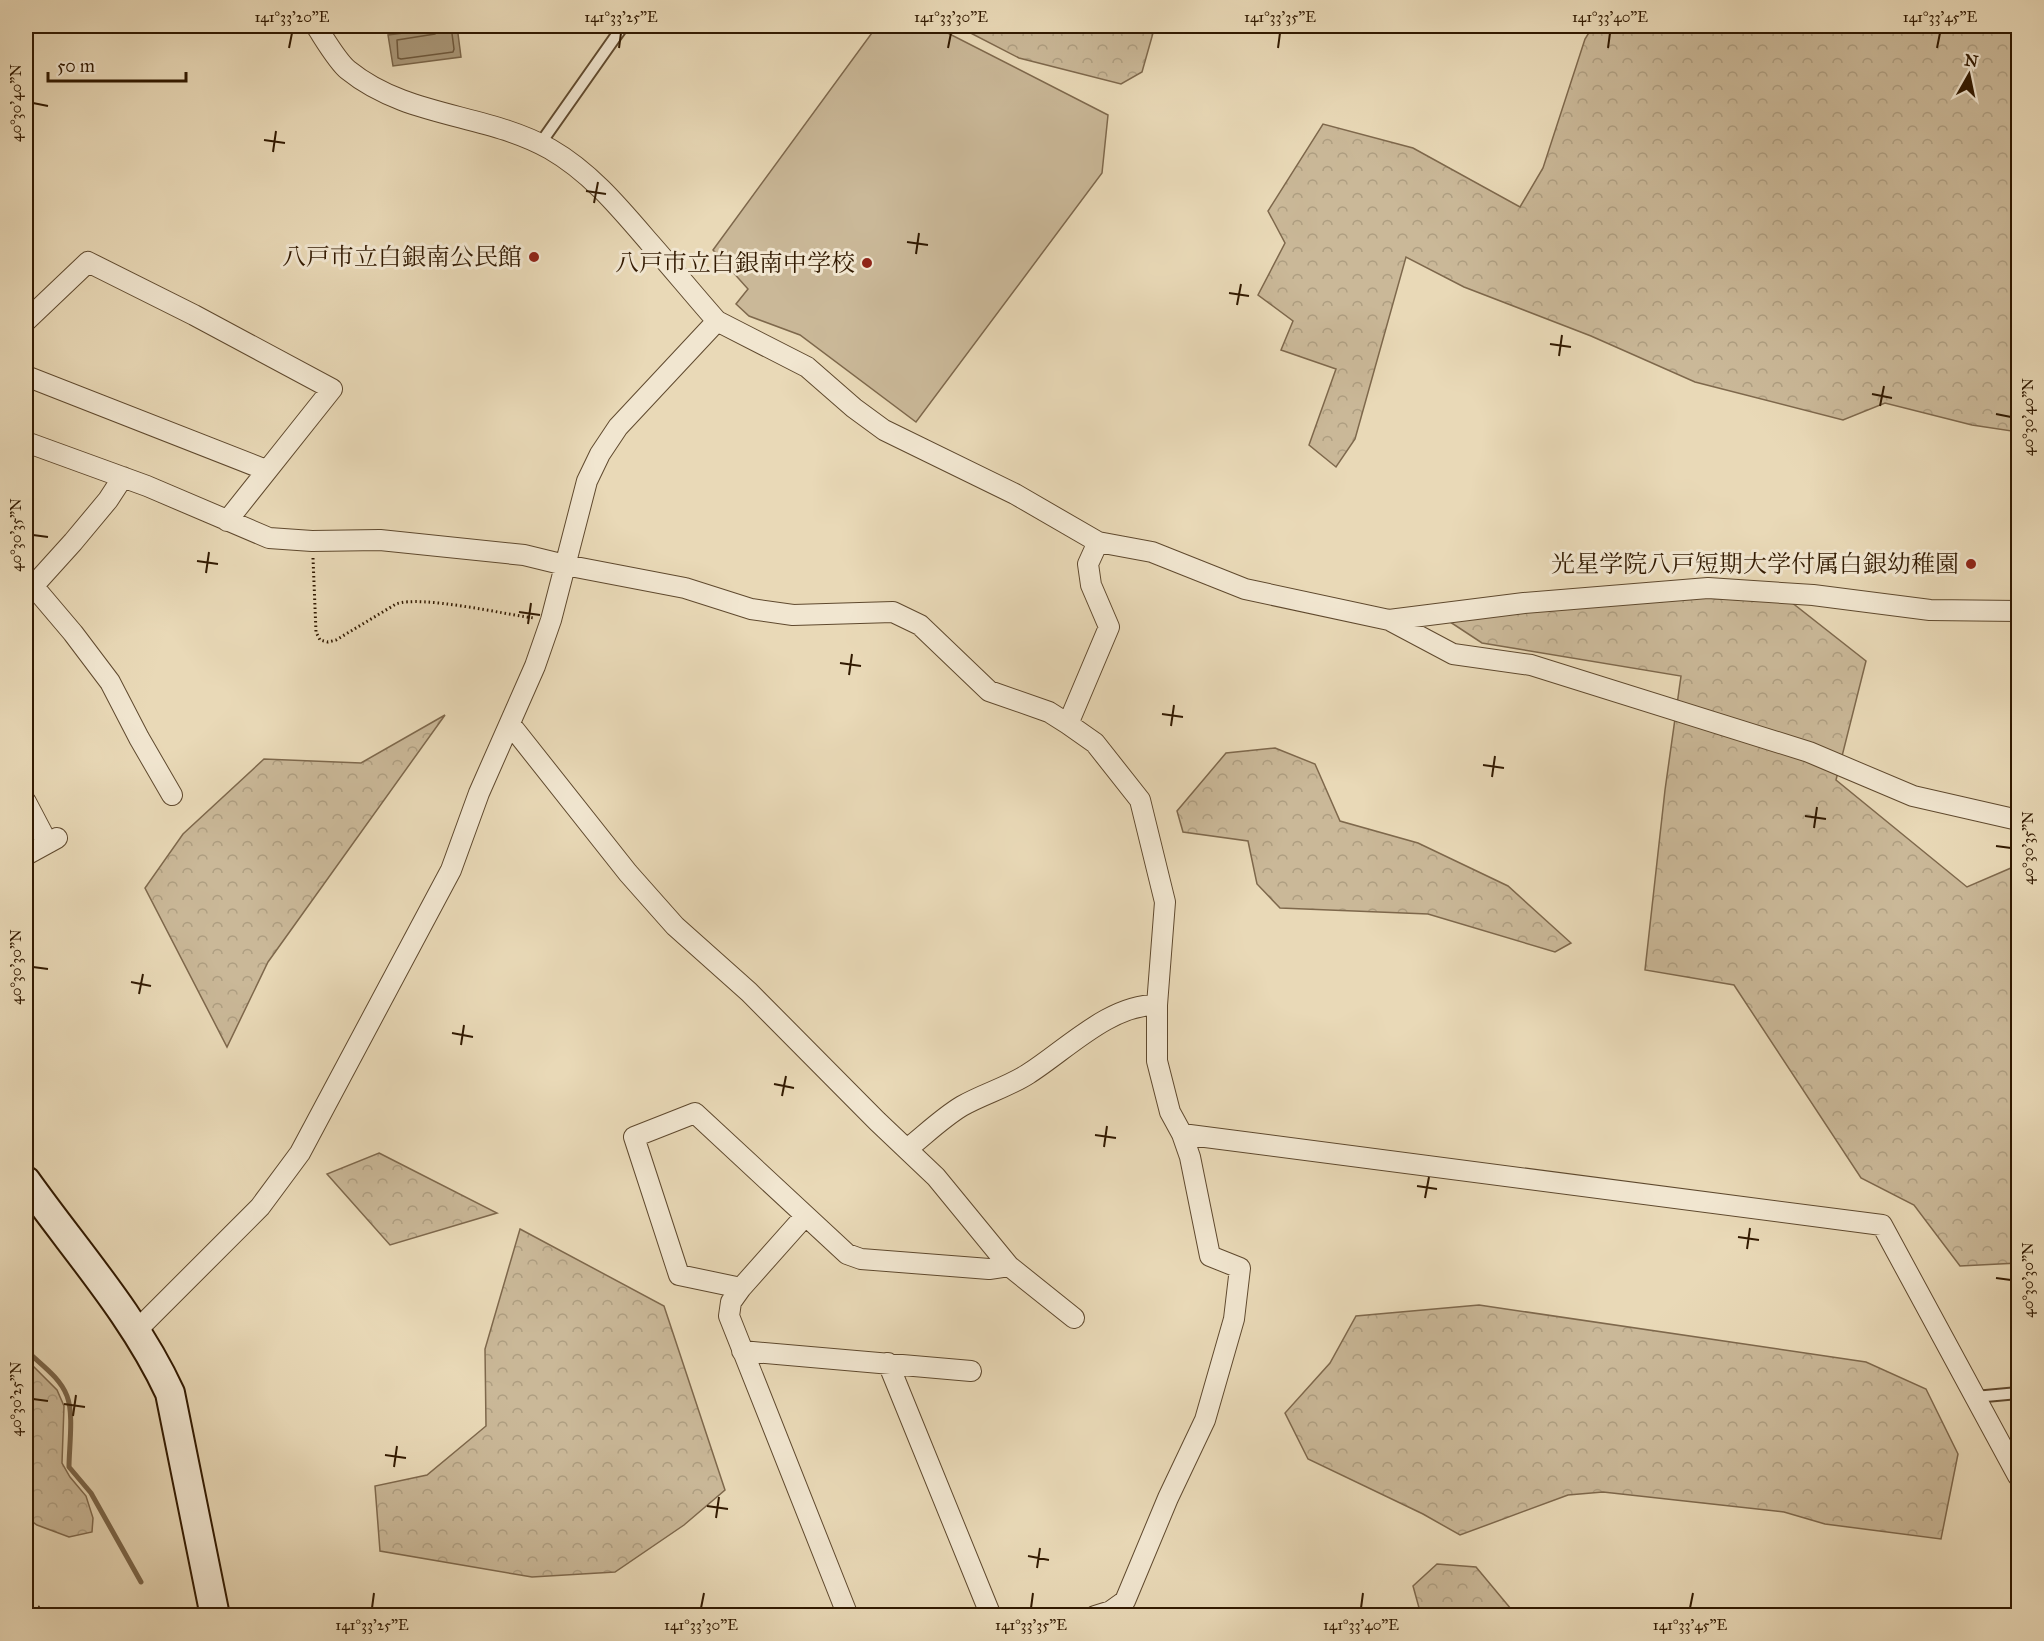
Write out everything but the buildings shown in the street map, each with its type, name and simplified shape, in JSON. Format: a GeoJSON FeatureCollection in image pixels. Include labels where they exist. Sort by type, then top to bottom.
{"type":"FeatureCollection","features":[{"type":"Feature","properties":{"kind":"street"},"geometry":{"type":"LineString","coordinates":[[320,26],[346,68],[374,88],[418,107],[516,134],[540,144],[575,165],[615,202],[717,321],[807,367],[854,408],[884,430],[1015,494],[1098,542],[1152,552],[1245,589],[1389,620],[1452,654],[1531,665],[1809,752],[1914,796],[2019,820]]}},
{"type":"Feature","properties":{"kind":"street"},"geometry":{"type":"LineString","coordinates":[[26,321],[88,262],[194,315],[333,390],[266,470],[228,520]]}},
{"type":"Feature","properties":{"kind":"street"},"geometry":{"type":"LineString","coordinates":[[136,1331],[260,1207],[300,1153],[451,870],[479,793],[536,666],[551,620],[587,481],[600,454],[618,427],[717,321]]}},
{"type":"Feature","properties":{"kind":"street"},"geometry":{"type":"LineString","coordinates":[[26,376],[266,470]]}},
{"type":"Feature","properties":{"kind":"street"},"geometry":{"type":"LineString","coordinates":[[26,442],[123,477],[269,538],[312,542],[380,540],[524,555],[685,588],[751,609],[793,615],[893,612],[920,625],[989,691],[1049,712],[1095,742],[1140,800],[1165,902],[1157,1005],[1157,1061],[1170,1112],[1182,1134],[1190,1156],[1210,1256],[1240,1268],[1234,1319],[1204,1420],[1125,1601],[1111,1611],[1095,1616]]}},
{"type":"Feature","properties":{"kind":"street"},"geometry":{"type":"LineString","coordinates":[[123,477],[94,517],[30,591],[72,633],[110,682],[172,795]]}},
{"type":"Feature","properties":{"kind":"street"},"geometry":{"type":"LineString","coordinates":[[1068,724],[1109,627],[1091,585],[1088,564],[1098,542]]}},
{"type":"Feature","properties":{"kind":"street"},"geometry":{"type":"LineString","coordinates":[[1389,620],[1524,603],[1708,588],[1813,595],[1930,610],[2019,611]]}},
{"type":"Feature","properties":{"kind":"street"},"geometry":{"type":"LineString","coordinates":[[510,724],[628,873],[675,926],[749,992],[936,1177],[1009,1266],[1074,1318]]}},
{"type":"Feature","properties":{"kind":"street"},"geometry":{"type":"LineString","coordinates":[[26,802],[52,840],[26,855]]}},
{"type":"Feature","properties":{"kind":"street"},"geometry":{"type":"LineString","coordinates":[[907,1149],[961,1107],[1028,1074],[1069,1043],[1127,1009],[1157,1005]]}},
{"type":"Feature","properties":{"kind":"street"},"geometry":{"type":"LineString","coordinates":[[741,1288],[679,1275],[634,1137],[695,1113],[847,1254],[861,1259],[988,1269],[1009,1266]]}},
{"type":"Feature","properties":{"kind":"street"},"geometry":{"type":"LineString","coordinates":[[1182,1134],[1882,1226],[2019,1476]]}},
{"type":"Feature","properties":{"kind":"street"},"geometry":{"type":"LineString","coordinates":[[26,1181],[136,1331],[159,1368],[170,1393],[215,1616]]}},
{"type":"Feature","properties":{"kind":"street"},"geometry":{"type":"LineString","coordinates":[[805,1216],[741,1288],[731,1302],[729,1316],[848,1616]]}},
{"type":"Feature","properties":{"kind":"street"},"geometry":{"type":"LineString","coordinates":[[742,1351],[971,1371]]}},
{"type":"Feature","properties":{"kind":"street"},"geometry":{"type":"LineString","coordinates":[[888,1363],[991,1616]]}},
{"type":"Feature","properties":{"kind":"lane"},"geometry":{"type":"LineString","coordinates":[[540,144],[623,26]]}},
{"type":"Feature","properties":{"kind":"lane"},"geometry":{"type":"LineString","coordinates":[[1975,1396],[2019,1393]]}},
{"type":"Feature","properties":{"kind":"path"},"geometry":{"type":"LineString","coordinates":[[312,542],[316,632],[320,640],[328,642],[336,640],[396,604],[405,601],[551,620]]}},
{"type":"Feature","properties":{"kind":"path"},"geometry":{"type":"LineString","coordinates":[[38,1607],[56,1616]]}},
{"type":"Feature","properties":{"kind":"green space"},"geometry":{"type":"Polygon","coordinates":[[[877,26],[934,26],[1108,115],[1102,173],[916,422],[800,335],[749,316],[736,304],[748,289],[713,250],[877,26]]]}},
{"type":"Feature","properties":{"kind":"green space"},"geometry":{"type":"Polygon","coordinates":[[[957,26],[1155,26],[1142,72],[1121,84],[1019,58],[957,26]]]}},
{"type":"Feature","properties":{"kind":"green space"},"geometry":{"type":"Polygon","coordinates":[[[1593,26],[2018,26],[2018,432],[1972,425],[1885,403],[1843,420],[1695,382],[1591,336],[1464,287],[1406,257],[1355,439],[1336,467],[1309,445],[1336,369],[1281,350],[1293,321],[1258,295],[1285,243],[1268,211],[1323,124],[1413,148],[1520,207],[1543,168],[1585,39],[1593,26]]]}},
{"type":"Feature","properties":{"kind":"green space"},"geometry":{"type":"Polygon","coordinates":[[[1684,597],[1791,602],[1866,661],[1836,780],[1967,887],[2018,865],[2018,1263],[1960,1266],[1914,1205],[1861,1178],[1734,985],[1645,970],[1665,790],[1681,676],[1482,643],[1444,618],[1684,597]]]}},
{"type":"Feature","properties":{"kind":"green space"},"geometry":{"type":"Polygon","coordinates":[[[445,715],[268,962],[227,1047],[145,888],[183,834],[264,759],[361,763],[445,715]]]}},
{"type":"Feature","properties":{"kind":"green space"},"geometry":{"type":"Polygon","coordinates":[[[1275,748],[1315,764],[1340,821],[1418,843],[1508,886],[1571,943],[1555,952],[1428,914],[1280,908],[1257,884],[1248,841],[1183,832],[1177,811],[1226,753],[1275,748]]]}},
{"type":"Feature","properties":{"kind":"green space"},"geometry":{"type":"Polygon","coordinates":[[[379,1153],[497,1213],[390,1245],[327,1174],[379,1153]]]}},
{"type":"Feature","properties":{"kind":"green space"},"geometry":{"type":"Polygon","coordinates":[[[520,1229],[664,1306],[725,1490],[684,1525],[615,1572],[532,1577],[380,1551],[375,1486],[427,1475],[486,1426],[485,1349],[520,1229]]]}},
{"type":"Feature","properties":{"kind":"green space"},"geometry":{"type":"Polygon","coordinates":[[[1479,1305],[1866,1362],[1926,1389],[1958,1454],[1941,1539],[1825,1524],[1784,1512],[1603,1492],[1568,1495],[1460,1535],[1423,1514],[1308,1459],[1285,1413],[1330,1363],[1356,1316],[1479,1305]]]}},
{"type":"Feature","properties":{"kind":"green space"},"geometry":{"type":"Polygon","coordinates":[[[26,1359],[57,1390],[64,1406],[62,1463],[86,1496],[93,1518],[92,1532],[69,1537],[37,1525],[26,1517],[26,1359]]]}},
{"type":"Feature","properties":{"kind":"green space"},"geometry":{"type":"Polygon","coordinates":[[[1437,1564],[1476,1567],[1516,1615],[1421,1615],[1413,1586],[1437,1564]]]}},
{"type":"Feature","properties":{"kind":"water"},"geometry":{"type":"Polygon","coordinates":[[[457,26],[461,57],[393,66],[388,35],[457,26]]]}},
{"type":"Feature","properties":{"kind":"waterway"},"geometry":{"type":"LineString","coordinates":[[26,1350],[55,1377],[64,1389],[70,1412],[69,1467],[91,1493],[141,1582]]}},
{"type":"Feature","properties":{"kind":"place","name":"八戸市立白銀南公民館"},"geometry":{"type":"Point","coordinates":[534,257]}},
{"type":"Feature","properties":{"kind":"place","name":"八戸市立白銀南中学校"},"geometry":{"type":"Point","coordinates":[867,263]}},
{"type":"Feature","properties":{"kind":"place","name":"光星学院八戸短期大学付属白銀幼稚園"},"geometry":{"type":"Point","coordinates":[1971,564]}}]}
